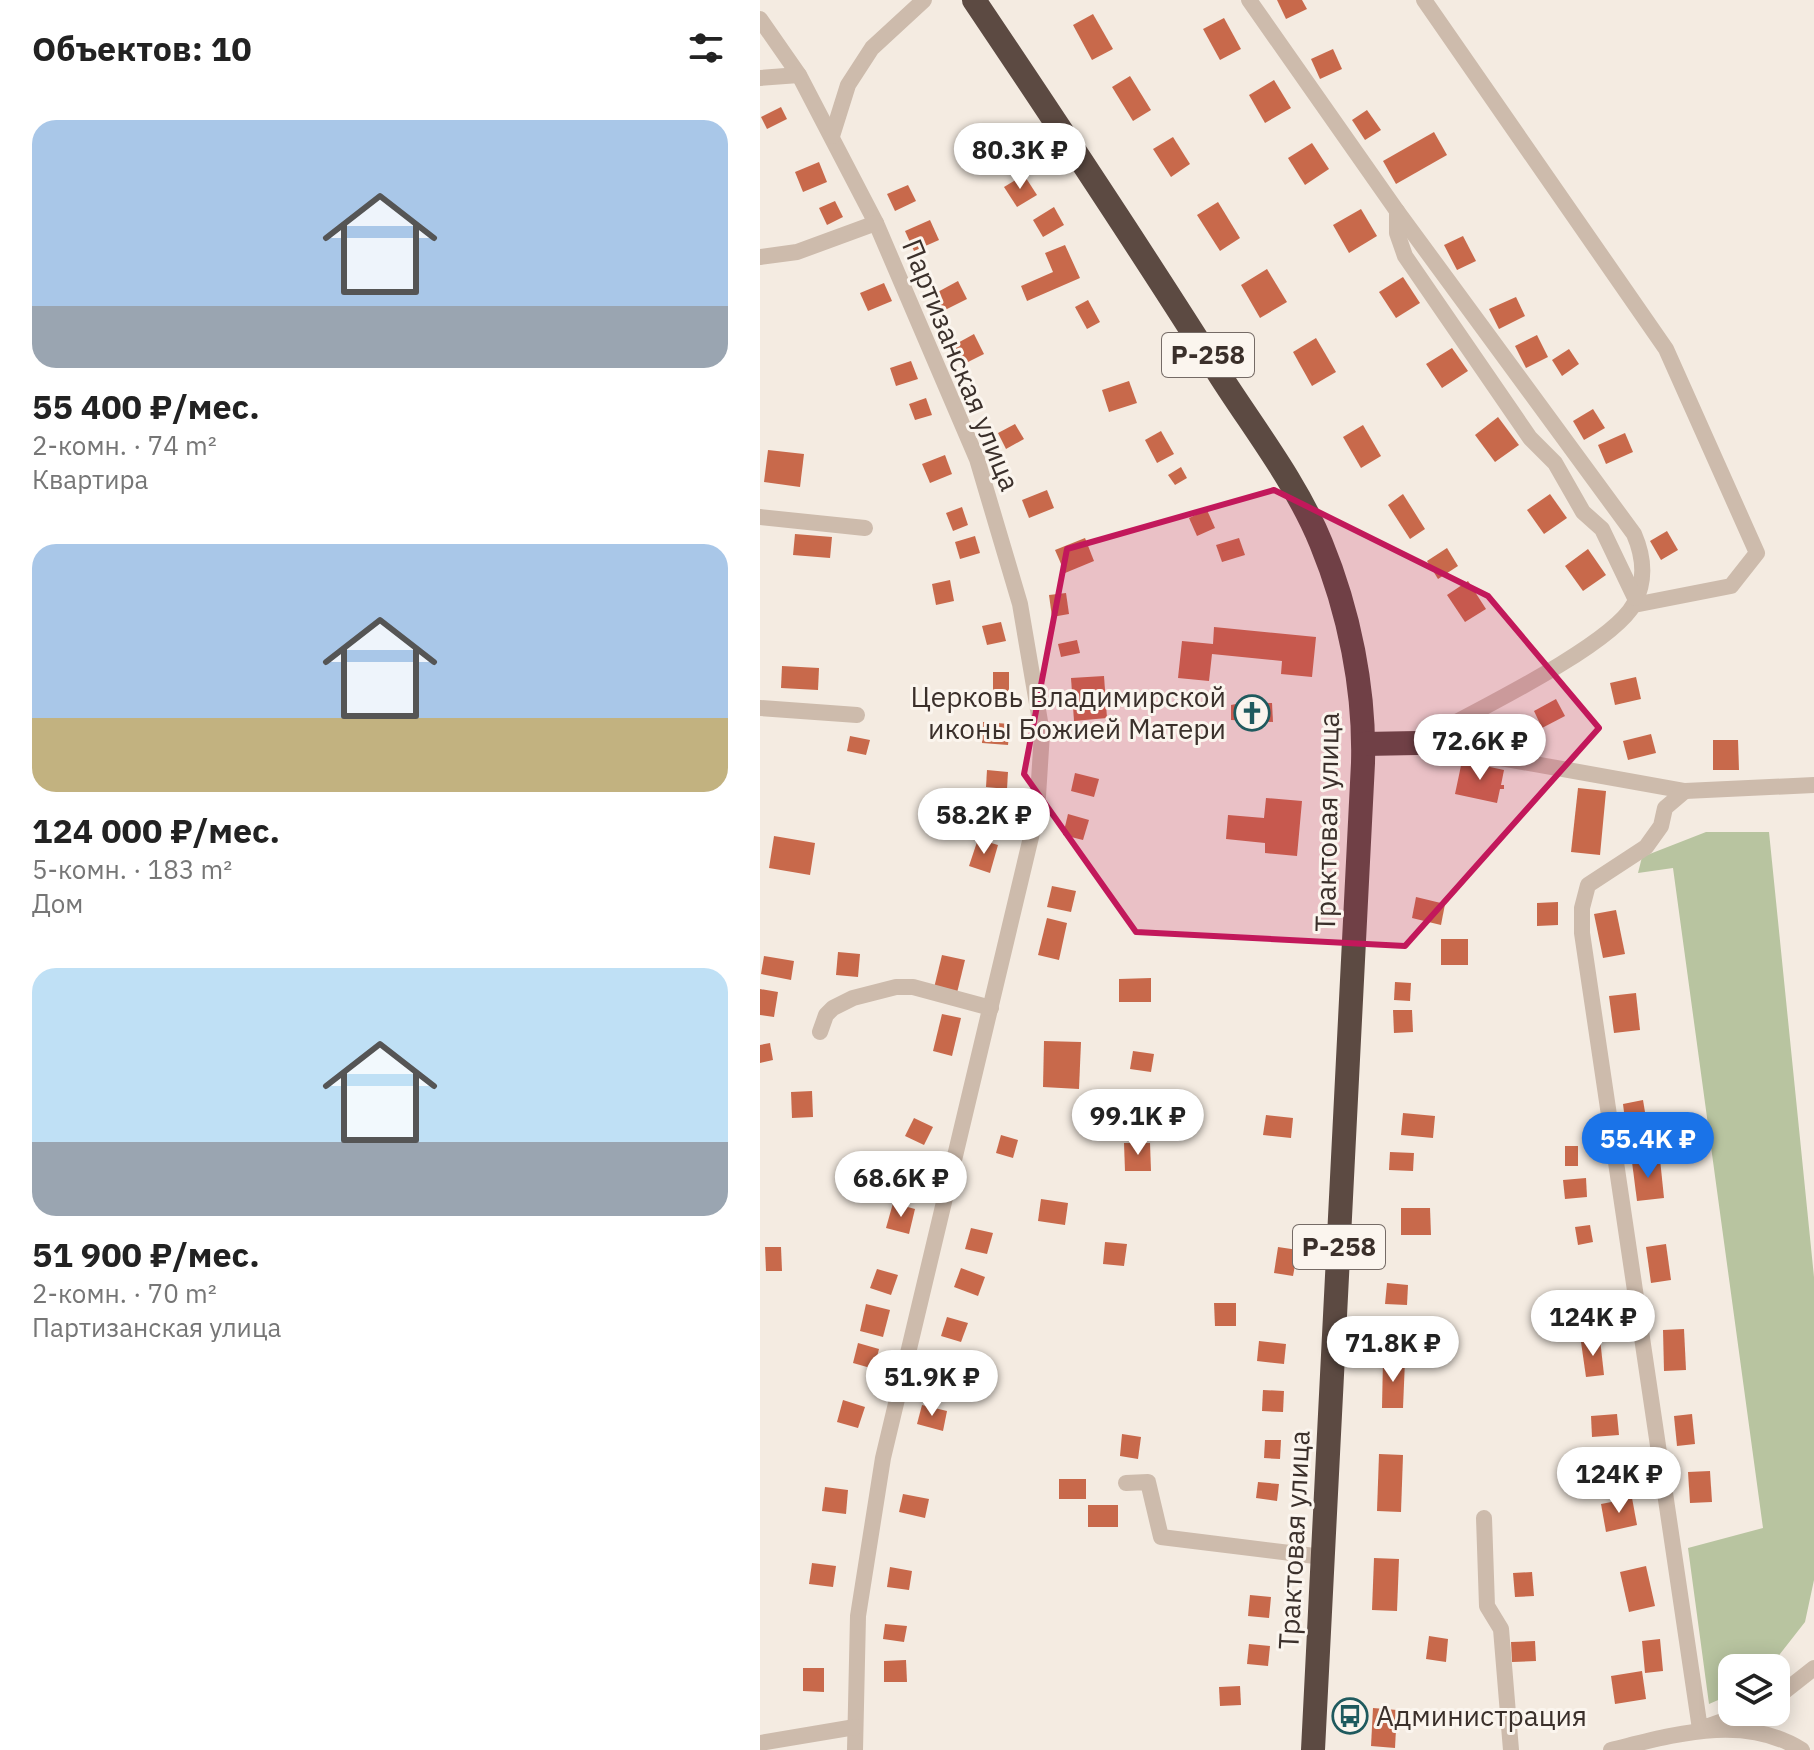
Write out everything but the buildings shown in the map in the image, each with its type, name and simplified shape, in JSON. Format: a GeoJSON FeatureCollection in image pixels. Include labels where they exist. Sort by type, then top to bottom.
{"type":"FeatureCollection","features":[{"type":"Feature","properties":{"kind":"highway","name":"Трактовая улица"},"geometry":{"type":"LineString","coordinates":[[974,0],[1182,314],[1298,498],[1320,540],[1338,587],[1358,677],[1364,744],[1313,1750]]}},
{"type":"Feature","properties":{"kind":"highway"},"geometry":{"type":"LineString","coordinates":[[1364,744],[1417,743]]}},
{"type":"Feature","properties":{"kind":"street"},"geometry":{"type":"LineString","coordinates":[[832,136],[848,85],[872,48],[924,0]]}},
{"type":"Feature","properties":{"kind":"street"},"geometry":{"type":"LineString","coordinates":[[1249,0],[1397,211],[1634,534],[1643,553],[1642,586],[1635,602],[1599,638],[1553,670],[1417,743]]}},
{"type":"Feature","properties":{"kind":"street"},"geometry":{"type":"LineString","coordinates":[[1424,0],[1666,349],[1757,553],[1731,586],[1635,602]]}},
{"type":"Feature","properties":{"kind":"street","name":"Партизанская улица"},"geometry":{"type":"LineString","coordinates":[[760,19],[799,75],[876,223],[977,459],[1020,604],[1042,733],[1037,812],[883,1458],[858,1616],[855,1750]]}},
{"type":"Feature","properties":{"kind":"street"},"geometry":{"type":"LineString","coordinates":[[760,78],[799,75]]}},
{"type":"Feature","properties":{"kind":"street"},"geometry":{"type":"LineString","coordinates":[[1397,211],[1397,233],[1405,256],[1530,438],[1555,463],[1583,512],[1602,529],[1635,602]]}},
{"type":"Feature","properties":{"kind":"street"},"geometry":{"type":"LineString","coordinates":[[760,257],[797,252],[876,223]]}},
{"type":"Feature","properties":{"kind":"street"},"geometry":{"type":"LineString","coordinates":[[760,517],[865,528]]}},
{"type":"Feature","properties":{"kind":"street"},"geometry":{"type":"LineString","coordinates":[[760,708],[857,715]]}},
{"type":"Feature","properties":{"kind":"street"},"geometry":{"type":"LineString","coordinates":[[1417,743],[1685,791],[1814,785]]}},
{"type":"Feature","properties":{"kind":"street"},"geometry":{"type":"LineString","coordinates":[[1685,791],[1665,808],[1661,826],[1646,847],[1588,885],[1582,908],[1582,933],[1700,1729]]}},
{"type":"Feature","properties":{"kind":"street"},"geometry":{"type":"LineString","coordinates":[[820,1032],[826,1015],[833,1008],[853,998],[896,987],[913,987],[991,1008]]}},
{"type":"Feature","properties":{"kind":"street"},"geometry":{"type":"LineString","coordinates":[[1126,1483],[1148,1482],[1161,1537],[1323,1557]]}},
{"type":"Feature","properties":{"kind":"street"},"geometry":{"type":"LineString","coordinates":[[1484,1518],[1487,1606],[1501,1629],[1511,1750]]}},
{"type":"Feature","properties":{"kind":"street"},"geometry":{"type":"LineString","coordinates":[[1790,1687],[1814,1668]]}},
{"type":"Feature","properties":{"kind":"street"},"geometry":{"type":"LineString","coordinates":[[1611,1750],[1718,1723]]}},
{"type":"Feature","properties":{"kind":"street"},"geometry":{"type":"LineString","coordinates":[[760,1743],[855,1727]]}},
{"type":"Feature","properties":{"kind":"street"},"geometry":{"type":"LineString","coordinates":[[1700,1729],[1760,1734],[1799,1749]]}},
{"type":"Feature","properties":{"kind":"highlighted area"},"geometry":{"type":"Polygon","coordinates":[[[1274,490],[1488,596],[1599,728],[1405,946],[1136,932],[1024,774],[1067,549],[1274,490]]]}},
{"type":"Feature","properties":{"kind":"green space"},"geometry":{"type":"Polygon","coordinates":[[[1706,832],[1769,832],[1814,1277],[1814,1580],[1805,1622],[1780,1654],[1718,1654],[1718,1700],[1709,1704],[1688,1548],[1763,1528],[1673,868],[1638,873],[1642,857],[1706,832]]]}},
{"type":"Feature","properties":{"kind":"place","name":"Церковь Владимирской иконы Божией Матери"},"geometry":{"type":"Point","coordinates":[1252,713]}},
{"type":"Feature","properties":{"kind":"place","name":"Администрация"},"geometry":{"type":"Point","coordinates":[1350,1716]}}]}
